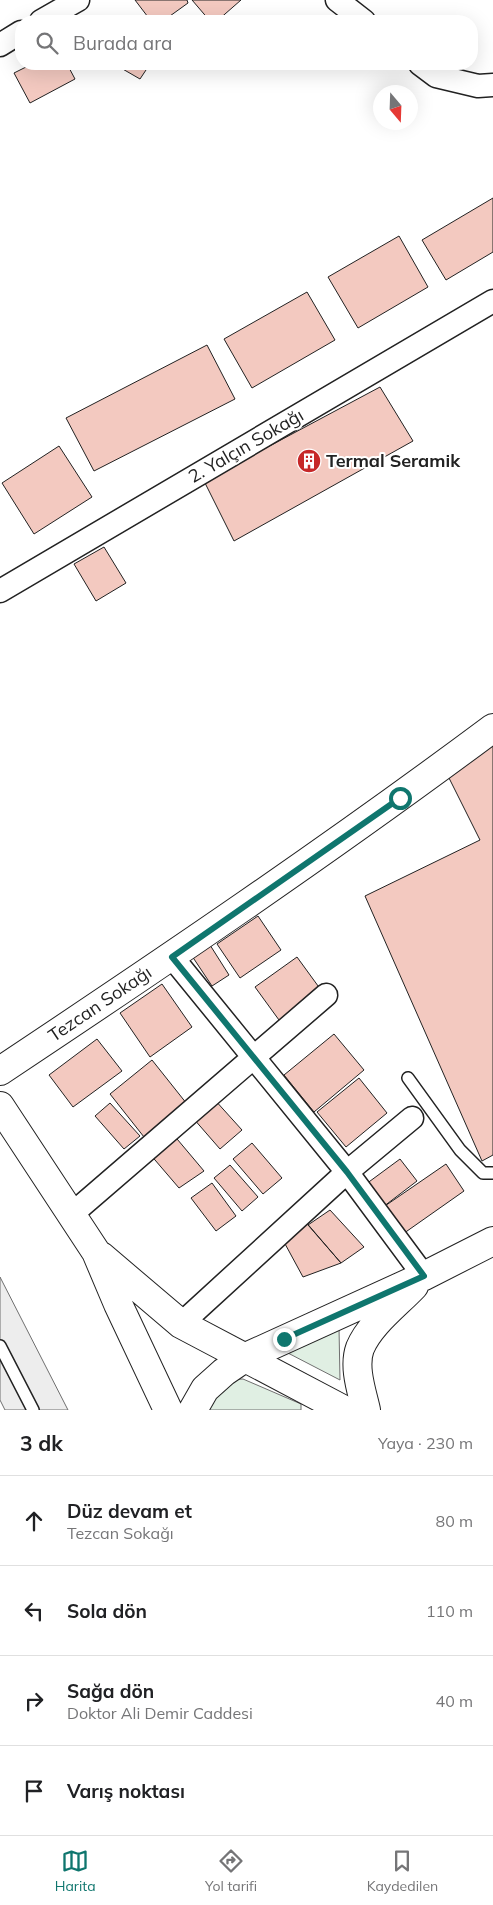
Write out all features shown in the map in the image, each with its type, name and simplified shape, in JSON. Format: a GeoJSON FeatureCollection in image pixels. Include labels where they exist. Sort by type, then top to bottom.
{"type":"FeatureCollection","features":[{"type":"Feature","properties":{"kind":"street"},"geometry":{"type":"LineString","coordinates":[[52,15],[78,0]]}},
{"type":"Feature","properties":{"kind":"street"},"geometry":{"type":"LineString","coordinates":[[346,2],[358,15]]}},
{"type":"Feature","properties":{"kind":"street"},"geometry":{"type":"LineString","coordinates":[[0,44],[15,35]]}},
{"type":"Feature","properties":{"kind":"street"},"geometry":{"type":"LineString","coordinates":[[428,70],[436,76],[478,86],[493,84]]}},
{"type":"Feature","properties":{"kind":"street","name":"2. Yalçın Sokağı"},"geometry":{"type":"LineString","coordinates":[[0,591],[493,301]]}},
{"type":"Feature","properties":{"kind":"street","name":"Tezcan Sokağı"},"geometry":{"type":"LineString","coordinates":[[0,1071],[172,957],[400,798],[493,728]]}},
{"type":"Feature","properties":{"kind":"street"},"geometry":{"type":"LineString","coordinates":[[172,957],[347,1172],[424,1276]]}},
{"type":"Feature","properties":{"kind":"street"},"geometry":{"type":"LineString","coordinates":[[72,1214],[326,995]]}},
{"type":"Feature","properties":{"kind":"street"},"geometry":{"type":"LineString","coordinates":[[0,1106],[96,1252],[118,1304],[168,1410]]}},
{"type":"Feature","properties":{"kind":"street"},"geometry":{"type":"LineString","coordinates":[[181,1324],[347,1172],[412,1118]]}},
{"type":"Feature","properties":{"kind":"street"},"geometry":{"type":"LineString","coordinates":[[193,1410],[205,1389],[224,1372],[246,1357],[424,1276],[493,1241]]}},
{"type":"Feature","properties":{"kind":"street"},"geometry":{"type":"LineString","coordinates":[[96,1252],[181,1324],[344,1410]]}},
{"type":"Feature","properties":{"kind":"street"},"geometry":{"type":"LineString","coordinates":[[366,1410],[358,1366],[360,1349],[371,1331],[424,1276]]}},
{"type":"Feature","properties":{"kind":"lane"},"geometry":{"type":"LineString","coordinates":[[408,1078],[460,1150],[483,1173],[493,1173]]}},
{"type":"Feature","properties":{"kind":"lane"},"geometry":{"type":"LineString","coordinates":[[0,1346],[32,1410]]}},
{"type":"Feature","properties":{"kind":"green space"},"geometry":{"type":"Polygon","coordinates":[[[339,1328],[340,1380],[286,1352],[339,1328]]]}},
{"type":"Feature","properties":{"kind":"green space"},"geometry":{"type":"Polygon","coordinates":[[[243,1379],[301,1404],[301,1410],[208,1410],[225,1380],[243,1379]]]}},
{"type":"Feature","properties":{"kind":"shaded area"},"geometry":{"type":"Polygon","coordinates":[[[0,1277],[68,1410],[5,1410],[0,1400],[0,1277]]]}},
{"type":"Feature","properties":{"kind":"building"},"geometry":{"type":"Polygon","coordinates":[[[135,0],[187,0],[188,3],[171,15],[146,15],[135,0]]]}},
{"type":"Feature","properties":{"kind":"building"},"geometry":{"type":"Polygon","coordinates":[[[192,0],[241,0],[224,15],[205,15],[192,0]]]}},
{"type":"Feature","properties":{"kind":"building"},"geometry":{"type":"Polygon","coordinates":[[[20,70],[70,70],[75,79],[30,103],[14,73],[20,70]]]}},
{"type":"Feature","properties":{"kind":"building"},"geometry":{"type":"Polygon","coordinates":[[[124,70],[146,70],[140,79],[124,70]]]}},
{"type":"Feature","properties":{"kind":"building"},"geometry":{"type":"Polygon","coordinates":[[[493,198],[493,252],[446,280],[422,240],[493,198]]]}},
{"type":"Feature","properties":{"kind":"building"},"geometry":{"type":"Polygon","coordinates":[[[399,236],[428,287],[358,328],[328,277],[399,236]]]}},
{"type":"Feature","properties":{"kind":"building"},"geometry":{"type":"Polygon","coordinates":[[[307,292],[335,340],[252,388],[224,339],[307,292]]]}},
{"type":"Feature","properties":{"kind":"building"},"geometry":{"type":"Polygon","coordinates":[[[207,345],[235,399],[94,471],[66,418],[207,345]]]}},
{"type":"Feature","properties":{"kind":"building","name":"Termal Seramik"},"geometry":{"type":"Polygon","coordinates":[[[380,387],[413,441],[234,541],[204,481],[380,387]]]}},
{"type":"Feature","properties":{"kind":"building"},"geometry":{"type":"Polygon","coordinates":[[[59,446],[92,497],[34,534],[2,483],[59,446]]]}},
{"type":"Feature","properties":{"kind":"building"},"geometry":{"type":"Polygon","coordinates":[[[104,547],[126,583],[96,601],[74,564],[104,547]]]}},
{"type":"Feature","properties":{"kind":"building"},"geometry":{"type":"Polygon","coordinates":[[[493,739],[493,1155],[482,1161],[365,896],[480,840],[444,768],[493,739]]]}},
{"type":"Feature","properties":{"kind":"building"},"geometry":{"type":"Polygon","coordinates":[[[258,916],[281,950],[240,978],[217,944],[258,916]]]}},
{"type":"Feature","properties":{"kind":"building"},"geometry":{"type":"Polygon","coordinates":[[[210,945],[229,975],[212,986],[192,956],[210,945]]]}},
{"type":"Feature","properties":{"kind":"building"},"geometry":{"type":"Polygon","coordinates":[[[297,957],[321,990],[279,1020],[255,987],[297,957]]]}},
{"type":"Feature","properties":{"kind":"building"},"geometry":{"type":"Polygon","coordinates":[[[162,984],[192,1027],[150,1057],[120,1013],[162,984]]]}},
{"type":"Feature","properties":{"kind":"building"},"geometry":{"type":"Polygon","coordinates":[[[334,1034],[364,1070],[314,1112],[284,1075],[334,1034]]]}},
{"type":"Feature","properties":{"kind":"building"},"geometry":{"type":"Polygon","coordinates":[[[97,1039],[122,1071],[73,1107],[49,1075],[97,1039]]]}},
{"type":"Feature","properties":{"kind":"building"},"geometry":{"type":"Polygon","coordinates":[[[152,1060],[187,1104],[144,1137],[110,1094],[152,1060]]]}},
{"type":"Feature","properties":{"kind":"building"},"geometry":{"type":"Polygon","coordinates":[[[359,1078],[387,1113],[346,1147],[317,1112],[359,1078]]]}},
{"type":"Feature","properties":{"kind":"building"},"geometry":{"type":"Polygon","coordinates":[[[214,1099],[242,1130],[220,1149],[193,1118],[214,1099]]]}},
{"type":"Feature","properties":{"kind":"building"},"geometry":{"type":"Polygon","coordinates":[[[110,1103],[140,1136],[124,1149],[95,1116],[110,1103]]]}},
{"type":"Feature","properties":{"kind":"building"},"geometry":{"type":"Polygon","coordinates":[[[172,1133],[204,1171],[179,1188],[149,1153],[172,1133]]]}},
{"type":"Feature","properties":{"kind":"building"},"geometry":{"type":"Polygon","coordinates":[[[252,1143],[282,1178],[263,1194],[233,1159],[252,1143]]]}},
{"type":"Feature","properties":{"kind":"building"},"geometry":{"type":"Polygon","coordinates":[[[400,1159],[417,1181],[379,1210],[362,1187],[400,1159]]]}},
{"type":"Feature","properties":{"kind":"building"},"geometry":{"type":"Polygon","coordinates":[[[446,1164],[464,1191],[400,1236],[382,1208],[446,1164]]]}},
{"type":"Feature","properties":{"kind":"building"},"geometry":{"type":"Polygon","coordinates":[[[230,1165],[258,1197],[242,1211],[214,1178],[230,1165]]]}},
{"type":"Feature","properties":{"kind":"building"},"geometry":{"type":"Polygon","coordinates":[[[212,1183],[236,1216],[216,1231],[191,1198],[212,1183]]]}},
{"type":"Feature","properties":{"kind":"building"},"geometry":{"type":"Polygon","coordinates":[[[330,1210],[364,1247],[341,1263],[308,1225],[330,1210]]]}},
{"type":"Feature","properties":{"kind":"building"},"geometry":{"type":"Polygon","coordinates":[[[305,1221],[341,1263],[303,1277],[284,1242],[305,1221]]]}},
{"type":"Feature","properties":{"kind":"place","name":"Termal Seramik"},"geometry":{"type":"Point","coordinates":[309,461]}},
{"type":"Feature","properties":{"kind":"route"},"geometry":{"type":"LineString","coordinates":[[284,1339],[424,1276],[347,1172],[172,957],[400,798]]}}]}
